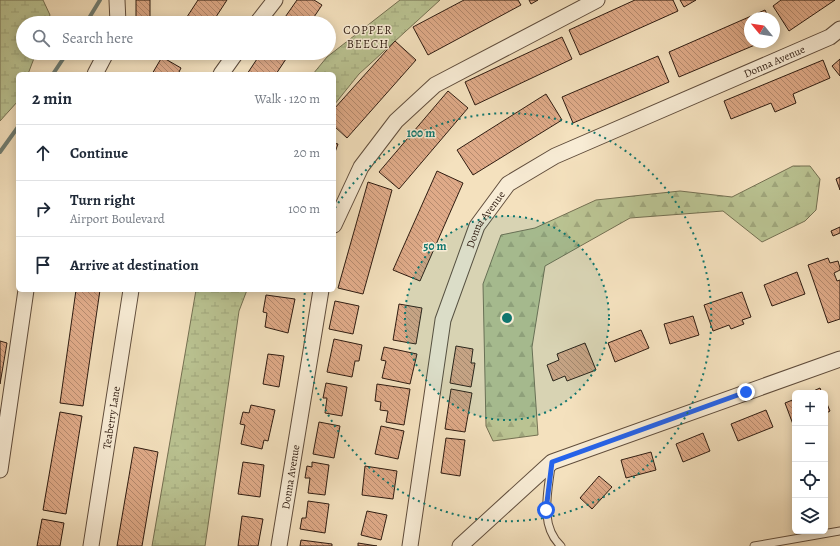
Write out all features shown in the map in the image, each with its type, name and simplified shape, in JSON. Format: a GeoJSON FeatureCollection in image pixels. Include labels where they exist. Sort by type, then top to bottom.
{"type":"FeatureCollection","features":[{"type":"Feature","properties":{"kind":"street"},"geometry":{"type":"LineString","coordinates":[[117,0],[118,16]]}},
{"type":"Feature","properties":{"kind":"street"},"geometry":{"type":"LineString","coordinates":[[262,16],[275,0]]}},
{"type":"Feature","properties":{"kind":"street"},"geometry":{"type":"LineString","coordinates":[[336,221],[361,167],[396,121],[435,85],[597,0]]}},
{"type":"Feature","properties":{"kind":"street","name":"Donna Avenue"},"geometry":{"type":"LineString","coordinates":[[410,546],[443,320],[477,226],[508,184],[555,156],[830,37],[840,29]]}},
{"type":"Feature","properties":{"kind":"street"},"geometry":{"type":"LineString","coordinates":[[96,72],[102,60]]}},
{"type":"Feature","properties":{"kind":"street"},"geometry":{"type":"LineString","coordinates":[[223,72],[231,60]]}},
{"type":"Feature","properties":{"kind":"street"},"geometry":{"type":"LineString","coordinates":[[0,470],[26,292]]}},
{"type":"Feature","properties":{"kind":"street","name":"Teaberry Lane"},"geometry":{"type":"LineString","coordinates":[[91,546],[131,292]]}},
{"type":"Feature","properties":{"kind":"street","name":"Donna Avenue"},"geometry":{"type":"LineString","coordinates":[[279,546],[321,292]]}},
{"type":"Feature","properties":{"kind":"street"},"geometry":{"type":"LineString","coordinates":[[460,546],[552,462],[840,359]]}},
{"type":"Feature","properties":{"kind":"lane"},"geometry":{"type":"LineString","coordinates":[[552,462],[546,510],[552,538],[561,546]]}},
{"type":"Feature","properties":{"kind":"lane"},"geometry":{"type":"LineString","coordinates":[[754,546],[840,531]]}},
{"type":"Feature","properties":{"kind":"green space"},"geometry":{"type":"Polygon","coordinates":[[[0,0],[43,0],[50,16],[16,16],[16,60],[33,60],[29,72],[16,72],[16,103],[0,121],[0,0]]]}},
{"type":"Feature","properties":{"kind":"green space"},"geometry":{"type":"Polygon","coordinates":[[[400,0],[440,0],[359,74],[336,103],[336,72],[315,72],[325,60],[336,60],[336,50],[400,0]]]}},
{"type":"Feature","properties":{"kind":"green space"},"geometry":{"type":"Polygon","coordinates":[[[793,166],[810,166],[820,179],[816,210],[805,221],[762,242],[723,211],[630,218],[545,266],[532,347],[538,435],[493,441],[486,426],[483,284],[501,235],[535,228],[596,200],[680,191],[732,197],[793,166]]]}},
{"type":"Feature","properties":{"kind":"green space"},"geometry":{"type":"Polygon","coordinates":[[[196,292],[246,292],[239,311],[205,546],[152,546],[196,292]]]}},
{"type":"Feature","properties":{"kind":"building"},"geometry":{"type":"Polygon","coordinates":[[[136,0],[150,0],[150,16],[136,16],[136,0]]]}},
{"type":"Feature","properties":{"kind":"building"},"geometry":{"type":"Polygon","coordinates":[[[198,0],[227,0],[217,16],[188,16],[198,0]]]}},
{"type":"Feature","properties":{"kind":"building"},"geometry":{"type":"Polygon","coordinates":[[[297,0],[314,0],[322,5],[315,16],[286,16],[297,0]]]}},
{"type":"Feature","properties":{"kind":"building"},"geometry":{"type":"Polygon","coordinates":[[[464,0],[518,0],[521,5],[428,55],[413,27],[464,0]]]}},
{"type":"Feature","properties":{"kind":"building"},"geometry":{"type":"Polygon","coordinates":[[[529,0],[538,0],[531,4],[529,0]]]}},
{"type":"Feature","properties":{"kind":"building"},"geometry":{"type":"Polygon","coordinates":[[[635,0],[673,0],[678,11],[580,55],[569,30],[635,0]]]}},
{"type":"Feature","properties":{"kind":"building"},"geometry":{"type":"Polygon","coordinates":[[[680,0],[696,0],[684,7],[680,0]]]}},
{"type":"Feature","properties":{"kind":"building"},"geometry":{"type":"Polygon","coordinates":[[[781,0],[835,0],[789,31],[780,17],[780,12],[777,12],[773,6],[781,0]]]}},
{"type":"Feature","properties":{"kind":"building"},"geometry":{"type":"Polygon","coordinates":[[[744,19],[744,48],[748,48],[679,77],[669,52],[744,19]]]}},
{"type":"Feature","properties":{"kind":"building"},"geometry":{"type":"Polygon","coordinates":[[[562,37],[572,59],[475,105],[465,82],[562,37]]]}},
{"type":"Feature","properties":{"kind":"building"},"geometry":{"type":"Polygon","coordinates":[[[395,41],[416,60],[347,138],[336,128],[336,107],[395,41]]]}},
{"type":"Feature","properties":{"kind":"building"},"geometry":{"type":"Polygon","coordinates":[[[658,56],[669,82],[573,123],[562,97],[658,56]]]}},
{"type":"Feature","properties":{"kind":"building"},"geometry":{"type":"Polygon","coordinates":[[[840,59],[840,76],[832,66],[840,59]]]}},
{"type":"Feature","properties":{"kind":"building"},"geometry":{"type":"Polygon","coordinates":[[[160,60],[167,60],[181,68],[179,72],[153,72],[160,60]]]}},
{"type":"Feature","properties":{"kind":"building"},"geometry":{"type":"Polygon","coordinates":[[[256,60],[285,60],[277,72],[248,72],[256,60]]]}},
{"type":"Feature","properties":{"kind":"building"},"geometry":{"type":"Polygon","coordinates":[[[823,60],[830,78],[793,94],[796,103],[775,112],[771,103],[731,119],[724,101],[823,60]]]}},
{"type":"Feature","properties":{"kind":"building"},"geometry":{"type":"Polygon","coordinates":[[[448,91],[468,108],[399,189],[379,172],[448,91]]]}},
{"type":"Feature","properties":{"kind":"building"},"geometry":{"type":"Polygon","coordinates":[[[546,94],[562,120],[473,175],[457,150],[546,94]]]}},
{"type":"Feature","properties":{"kind":"building"},"geometry":{"type":"Polygon","coordinates":[[[437,171],[463,183],[420,281],[393,270],[437,171]]]}},
{"type":"Feature","properties":{"kind":"building"},"geometry":{"type":"Polygon","coordinates":[[[840,177],[840,190],[836,179],[840,177]]]}},
{"type":"Feature","properties":{"kind":"building"},"geometry":{"type":"Polygon","coordinates":[[[368,182],[392,190],[363,294],[338,288],[368,182]]]}},
{"type":"Feature","properties":{"kind":"building"},"geometry":{"type":"Polygon","coordinates":[[[840,227],[840,233],[833,236],[831,231],[840,227]]]}},
{"type":"Feature","properties":{"kind":"building"},"geometry":{"type":"Polygon","coordinates":[[[828,258],[830,263],[838,261],[840,268],[840,270],[834,273],[837,281],[840,280],[840,319],[828,323],[808,265],[828,258]]]}},
{"type":"Feature","properties":{"kind":"building"},"geometry":{"type":"Polygon","coordinates":[[[797,272],[805,294],[772,306],[764,285],[797,272]]]}},
{"type":"Feature","properties":{"kind":"building"},"geometry":{"type":"Polygon","coordinates":[[[76,292],[100,292],[83,406],[60,403],[76,292]]]}},
{"type":"Feature","properties":{"kind":"building"},"geometry":{"type":"Polygon","coordinates":[[[742,292],[751,317],[742,320],[744,324],[731,329],[729,325],[713,331],[704,305],[742,292]]]}},
{"type":"Feature","properties":{"kind":"building"},"geometry":{"type":"Polygon","coordinates":[[[266,295],[295,299],[288,333],[265,327],[267,313],[263,312],[266,295]]]}},
{"type":"Feature","properties":{"kind":"building"},"geometry":{"type":"Polygon","coordinates":[[[335,301],[359,306],[353,334],[329,329],[335,301]]]}},
{"type":"Feature","properties":{"kind":"building"},"geometry":{"type":"Polygon","coordinates":[[[399,304],[422,308],[416,344],[393,340],[399,304]]]}},
{"type":"Feature","properties":{"kind":"building"},"geometry":{"type":"Polygon","coordinates":[[[693,316],[699,335],[670,344],[664,324],[693,316]]]}},
{"type":"Feature","properties":{"kind":"building"},"geometry":{"type":"Polygon","coordinates":[[[641,330],[649,348],[615,362],[608,343],[641,330]]]}},
{"type":"Feature","properties":{"kind":"building"},"geometry":{"type":"Polygon","coordinates":[[[334,339],[362,345],[359,361],[355,361],[352,377],[327,372],[334,339]]]}},
{"type":"Feature","properties":{"kind":"building"},"geometry":{"type":"Polygon","coordinates":[[[0,341],[7,343],[0,384],[0,341]]]}},
{"type":"Feature","properties":{"kind":"building"},"geometry":{"type":"Polygon","coordinates":[[[585,343],[596,370],[567,381],[565,376],[553,381],[547,365],[559,360],[557,354],[585,343]]]}},
{"type":"Feature","properties":{"kind":"building"},"geometry":{"type":"Polygon","coordinates":[[[456,346],[473,349],[471,363],[475,363],[471,387],[450,383],[456,346]]]}},
{"type":"Feature","properties":{"kind":"building"},"geometry":{"type":"Polygon","coordinates":[[[384,347],[417,354],[410,384],[382,378],[386,361],[381,360],[384,347]]]}},
{"type":"Feature","properties":{"kind":"building"},"geometry":{"type":"Polygon","coordinates":[[[268,354],[284,356],[279,387],[263,384],[268,354]]]}},
{"type":"Feature","properties":{"kind":"building"},"geometry":{"type":"Polygon","coordinates":[[[326,383],[347,387],[342,416],[325,413],[327,398],[323,398],[326,383]]]}},
{"type":"Feature","properties":{"kind":"building"},"geometry":{"type":"Polygon","coordinates":[[[377,384],[410,389],[404,425],[386,422],[388,411],[380,410],[381,402],[375,401],[377,384]]]}},
{"type":"Feature","properties":{"kind":"building"},"geometry":{"type":"Polygon","coordinates":[[[451,389],[472,393],[465,432],[445,429],[451,389]]]}},
{"type":"Feature","properties":{"kind":"building"},"geometry":{"type":"Polygon","coordinates":[[[792,400],[792,422],[785,403],[792,400]]]}},
{"type":"Feature","properties":{"kind":"building"},"geometry":{"type":"Polygon","coordinates":[[[251,405],[275,410],[268,441],[264,440],[262,449],[241,444],[245,425],[240,424],[243,412],[249,413],[251,405]]]}},
{"type":"Feature","properties":{"kind":"building"},"geometry":{"type":"Polygon","coordinates":[[[766,410],[773,427],[738,441],[731,424],[766,410]]]}},
{"type":"Feature","properties":{"kind":"building"},"geometry":{"type":"Polygon","coordinates":[[[60,412],[82,416],[66,514],[43,510],[60,412]]]}},
{"type":"Feature","properties":{"kind":"building"},"geometry":{"type":"Polygon","coordinates":[[[319,422],[340,426],[334,458],[313,454],[319,422]]]}},
{"type":"Feature","properties":{"kind":"building"},"geometry":{"type":"Polygon","coordinates":[[[381,426],[404,431],[398,459],[375,454],[381,426]]]}},
{"type":"Feature","properties":{"kind":"building"},"geometry":{"type":"Polygon","coordinates":[[[703,433],[710,451],[683,462],[676,444],[703,433]]]}},
{"type":"Feature","properties":{"kind":"building"},"geometry":{"type":"Polygon","coordinates":[[[446,438],[465,440],[460,476],[441,473],[446,438]]]}},
{"type":"Feature","properties":{"kind":"building"},"geometry":{"type":"Polygon","coordinates":[[[134,447],[158,452],[142,546],[117,546],[134,447]]]}},
{"type":"Feature","properties":{"kind":"building"},"geometry":{"type":"Polygon","coordinates":[[[651,452],[656,470],[626,478],[621,460],[651,452]]]}},
{"type":"Feature","properties":{"kind":"building"},"geometry":{"type":"Polygon","coordinates":[[[243,462],[264,465],[260,497],[238,494],[243,462]]]}},
{"type":"Feature","properties":{"kind":"building"},"geometry":{"type":"Polygon","coordinates":[[[312,462],[329,465],[325,495],[308,493],[310,478],[305,478],[307,466],[312,467],[312,462]]]}},
{"type":"Feature","properties":{"kind":"building"},"geometry":{"type":"Polygon","coordinates":[[[365,466],[397,471],[393,499],[362,495],[365,466]]]}},
{"type":"Feature","properties":{"kind":"building"},"geometry":{"type":"Polygon","coordinates":[[[599,476],[612,487],[592,509],[580,498],[599,476]]]}},
{"type":"Feature","properties":{"kind":"building"},"geometry":{"type":"Polygon","coordinates":[[[308,501],[329,504],[325,533],[300,529],[302,518],[306,518],[308,501]]]}},
{"type":"Feature","properties":{"kind":"building"},"geometry":{"type":"Polygon","coordinates":[[[367,511],[387,515],[381,540],[361,535],[367,511]]]}},
{"type":"Feature","properties":{"kind":"building"},"geometry":{"type":"Polygon","coordinates":[[[242,516],[263,519],[258,546],[238,546],[242,516]]]}},
{"type":"Feature","properties":{"kind":"building"},"geometry":{"type":"Polygon","coordinates":[[[42,519],[64,523],[60,546],[37,546],[42,519]]]}},
{"type":"Feature","properties":{"kind":"building"},"geometry":{"type":"Polygon","coordinates":[[[301,540],[332,544],[332,546],[300,546],[301,540]]]}},
{"type":"Feature","properties":{"kind":"building"},"geometry":{"type":"Polygon","coordinates":[[[358,543],[377,546],[358,546],[358,543]]]}},
{"type":"Feature","properties":{"kind":"waterway"},"geometry":{"type":"LineString","coordinates":[[90,16],[100,0]]}},
{"type":"Feature","properties":{"kind":"waterway"},"geometry":{"type":"LineString","coordinates":[[54,72],[62,60]]}},
{"type":"Feature","properties":{"kind":"waterway"},"geometry":{"type":"LineString","coordinates":[[0,152],[16,130]]}},
{"type":"Feature","properties":{"kind":"district","name":"COPPER BEECH"},"geometry":{"type":"Point","coordinates":[368,37]}},
{"type":"Feature","properties":{"kind":"route"},"geometry":{"type":"LineString","coordinates":[[546,510],[552,462],[746,392]]}}]}
